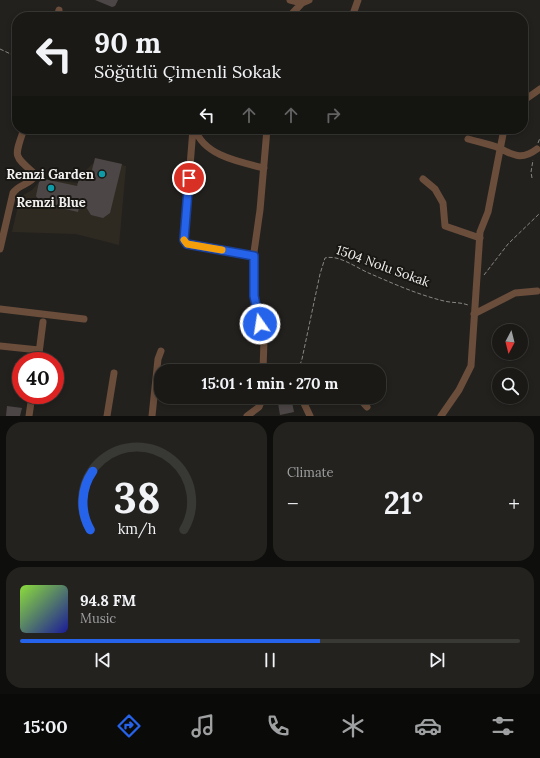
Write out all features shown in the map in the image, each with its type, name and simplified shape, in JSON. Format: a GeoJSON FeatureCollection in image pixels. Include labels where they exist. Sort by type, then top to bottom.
{"type":"FeatureCollection","features":[{"type":"Feature","properties":{"kind":"street"},"geometry":{"type":"LineString","coordinates":[[290,0],[302,3]]}},
{"type":"Feature","properties":{"kind":"street"},"geometry":{"type":"LineString","coordinates":[[294,12],[302,3],[309,0]]}},
{"type":"Feature","properties":{"kind":"street"},"geometry":{"type":"LineString","coordinates":[[354,12],[358,0]]}},
{"type":"Feature","properties":{"kind":"street"},"geometry":{"type":"LineString","coordinates":[[528,98],[540,90]]}},
{"type":"Feature","properties":{"kind":"street"},"geometry":{"type":"LineString","coordinates":[[0,249],[2,230],[13,193],[17,187],[33,180],[36,175],[20,162],[17,156],[17,150],[22,134]]}},
{"type":"Feature","properties":{"kind":"street"},"geometry":{"type":"LineString","coordinates":[[194,134],[184,240],[187,244],[254,256]]}},
{"type":"Feature","properties":{"kind":"street"},"geometry":{"type":"LineString","coordinates":[[196,134],[208,147],[220,154],[233,160],[264,168]]}},
{"type":"Feature","properties":{"kind":"street"},"geometry":{"type":"LineString","coordinates":[[263,364],[264,339],[254,296],[254,256],[267,134]]}},
{"type":"Feature","properties":{"kind":"street"},"geometry":{"type":"LineString","coordinates":[[441,416],[459,390],[471,366],[480,232],[488,212],[503,134]]}},
{"type":"Feature","properties":{"kind":"street"},"geometry":{"type":"LineString","coordinates":[[468,139],[500,148],[517,156],[531,153],[537,149]]}},
{"type":"Feature","properties":{"kind":"street"},"geometry":{"type":"LineString","coordinates":[[424,179],[435,189],[443,203],[445,226],[480,238]]}},
{"type":"Feature","properties":{"kind":"street"},"geometry":{"type":"LineString","coordinates":[[474,310],[515,293],[537,291]]}},
{"type":"Feature","properties":{"kind":"street"},"geometry":{"type":"LineString","coordinates":[[0,309],[84,319]]}},
{"type":"Feature","properties":{"kind":"street"},"geometry":{"type":"LineString","coordinates":[[0,346],[39,350],[42,322]]}},
{"type":"Feature","properties":{"kind":"street"},"geometry":{"type":"LineString","coordinates":[[152,416],[158,359],[161,351]]}},
{"type":"Feature","properties":{"kind":"street"},"geometry":{"type":"LineString","coordinates":[[107,416],[114,373]]}},
{"type":"Feature","properties":{"kind":"street"},"geometry":{"type":"LineString","coordinates":[[29,416],[31,404]]}},
{"type":"Feature","properties":{"kind":"street"},"geometry":{"type":"LineString","coordinates":[[247,416],[254,412],[259,404]]}},
{"type":"Feature","properties":{"kind":"street"},"geometry":{"type":"LineString","coordinates":[[304,404],[310,416]]}},
{"type":"Feature","properties":{"kind":"street"},"geometry":{"type":"LineString","coordinates":[[364,404],[367,407]]}},
{"type":"Feature","properties":{"kind":"path"},"geometry":{"type":"LineString","coordinates":[[0,49],[12,55]]}},
{"type":"Feature","properties":{"kind":"path"},"geometry":{"type":"LineString","coordinates":[[477,284],[508,244],[540,213]]}},
{"type":"Feature","properties":{"kind":"path","name":"1504 Nolu Sokak"},"geometry":{"type":"LineString","coordinates":[[300,364],[320,274],[325,258],[331,257],[339,259],[370,274],[445,302],[460,302],[474,310]]}},
{"type":"Feature","properties":{"kind":"shaded area"},"geometry":{"type":"Polygon","coordinates":[[[97,160],[126,166],[119,245],[76,234],[12,232],[20,197],[32,190],[42,179],[78,183],[85,171],[97,160]]]}},
{"type":"Feature","properties":{"kind":"building"},"geometry":{"type":"Polygon","coordinates":[[[95,0],[118,0],[115,6],[112,7],[95,0]]]}},
{"type":"Feature","properties":{"kind":"building"},"geometry":{"type":"Polygon","coordinates":[[[95,158],[122,164],[110,213],[103,218],[91,215],[81,199],[78,212],[65,209],[67,199],[53,207],[43,205],[36,196],[39,182],[44,179],[77,186],[80,175],[91,174],[95,158]]]}},
{"type":"Feature","properties":{"kind":"building"},"geometry":{"type":"Polygon","coordinates":[[[278,404],[292,404],[294,412],[280,415],[278,404]]]}},
{"type":"Feature","properties":{"kind":"building"},"geometry":{"type":"Polygon","coordinates":[[[7,406],[22,408],[20,416],[6,416],[7,406]]]}},
{"type":"Feature","properties":{"kind":"slow traffic"},"geometry":{"type":"LineString","coordinates":[[184,240],[187,244],[222,250]]}},
{"type":"Feature","properties":{"kind":"place","name":"Remzi Garden"},"geometry":{"type":"Point","coordinates":[102,174]}},
{"type":"Feature","properties":{"kind":"place","name":"Remzi Blue"},"geometry":{"type":"Point","coordinates":[51,188]}},
{"type":"Feature","properties":{"kind":"route"},"geometry":{"type":"LineString","coordinates":[[189,178],[184,240],[187,244],[254,256],[254,296],[260,324]]}}]}
